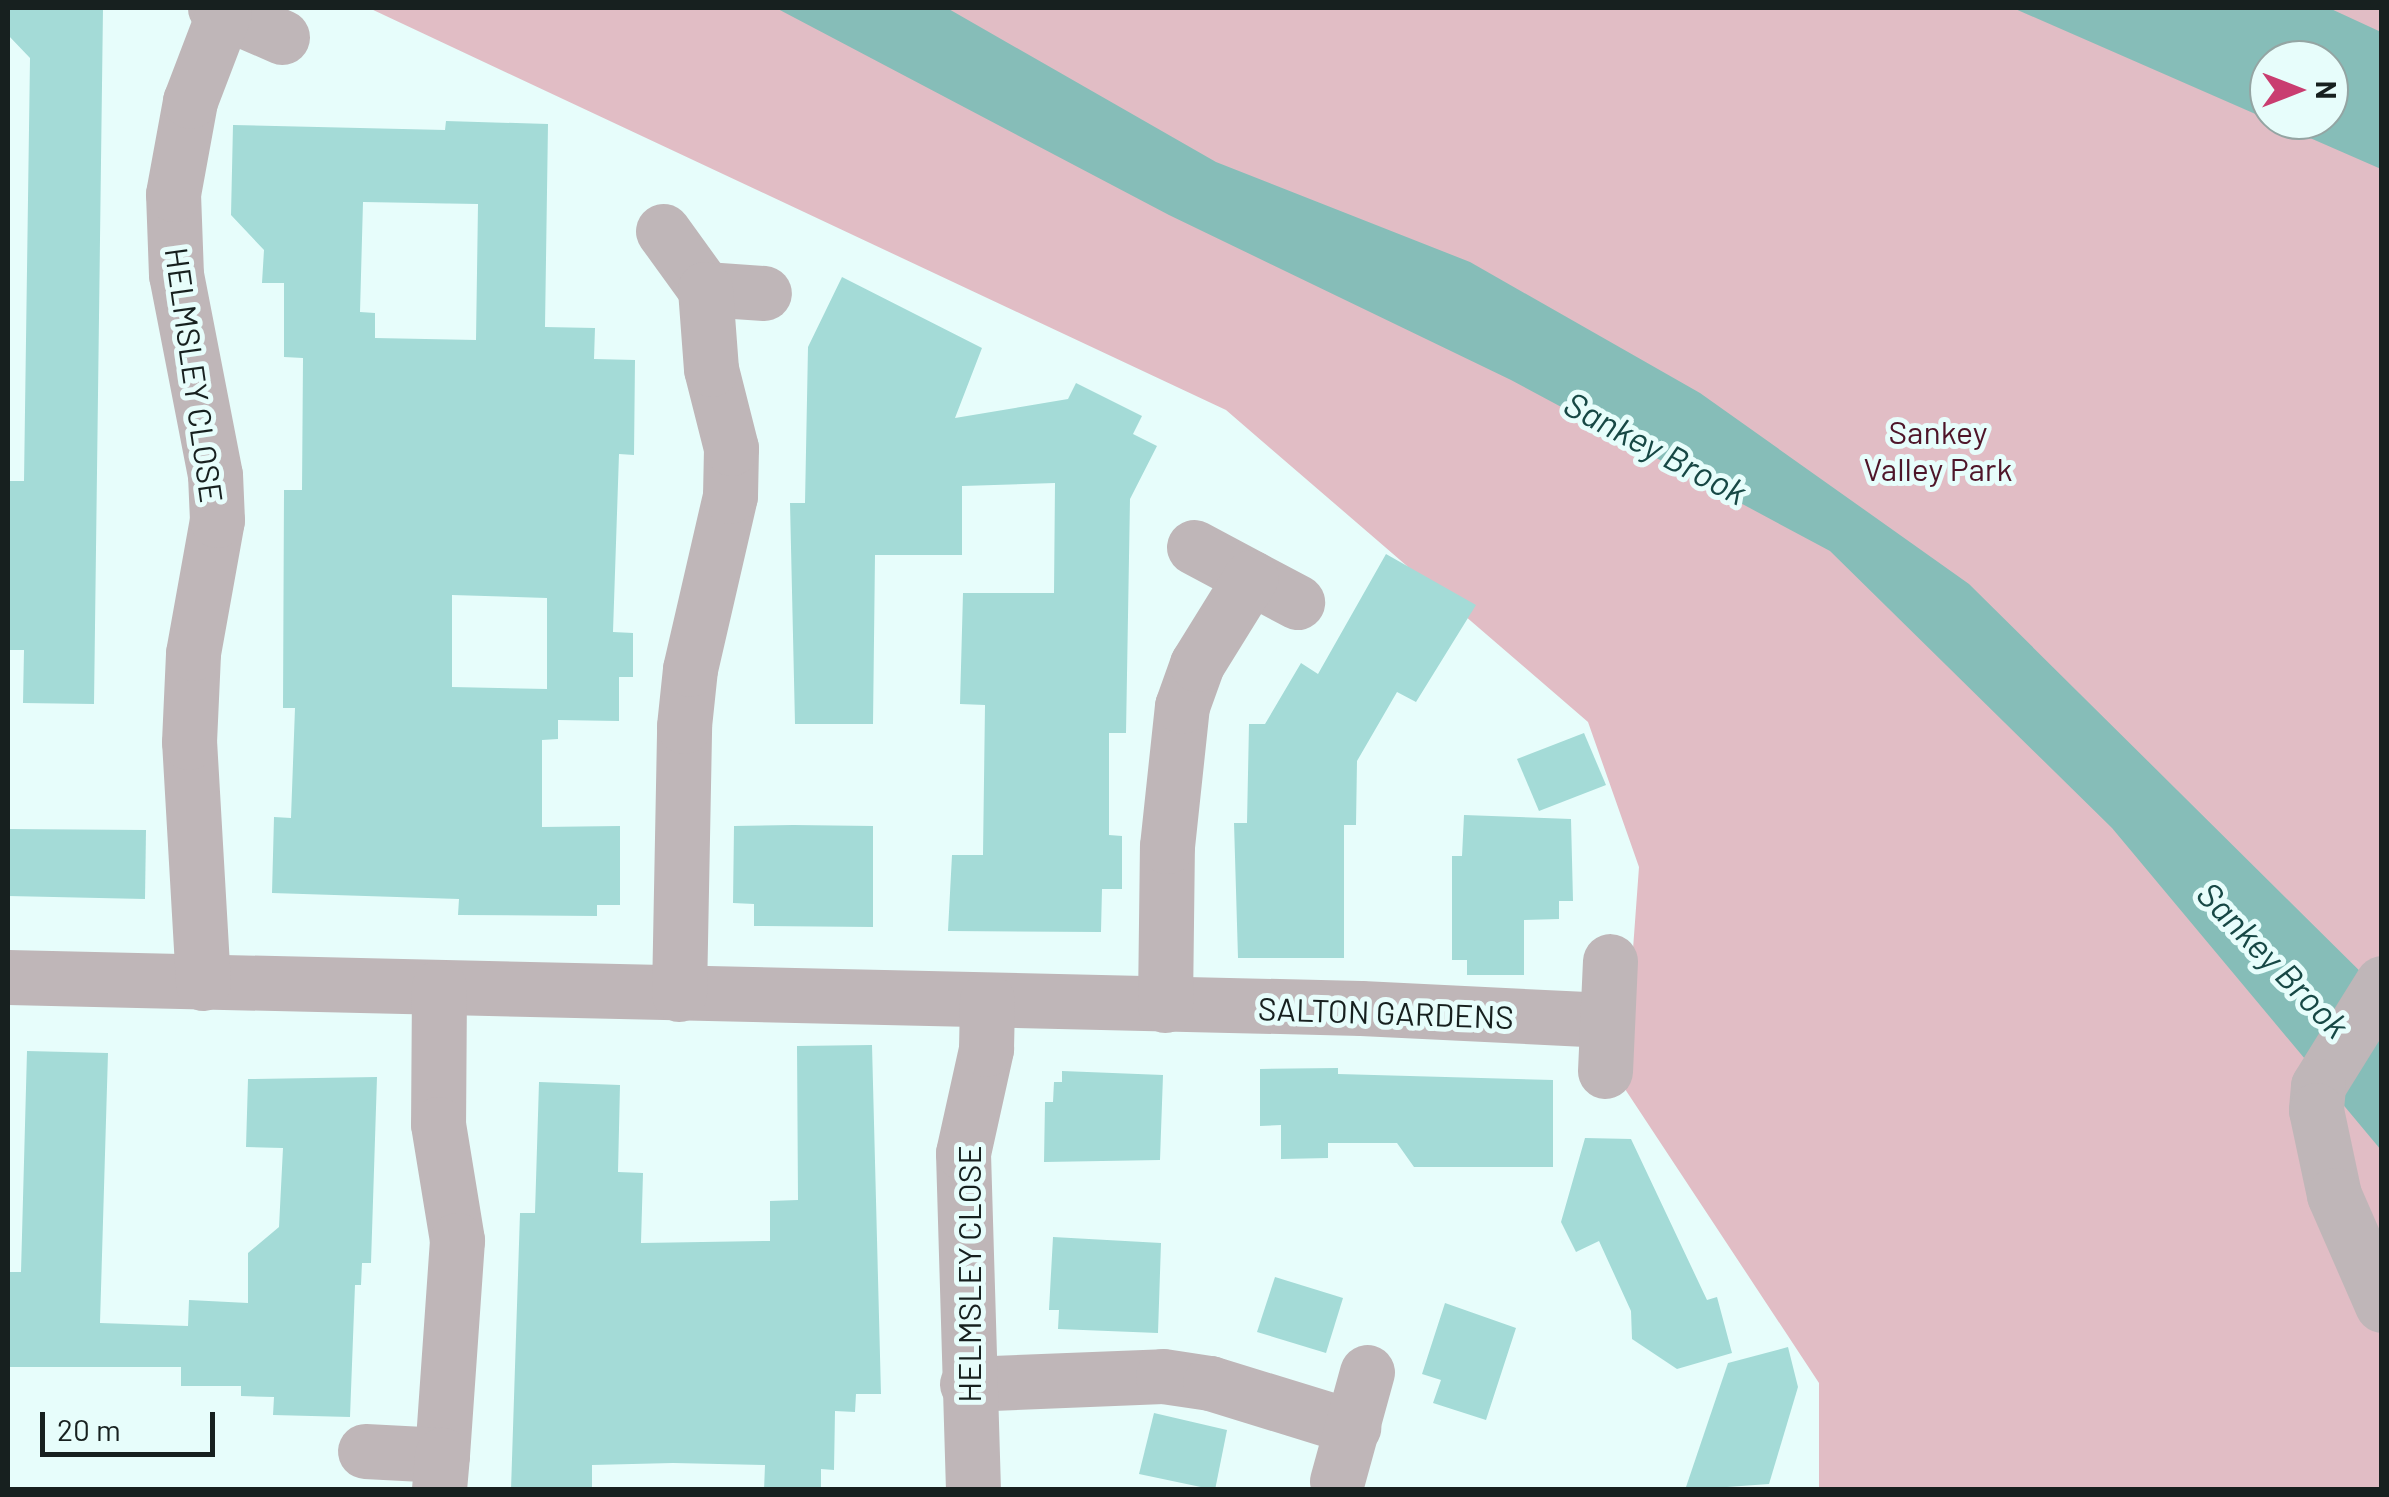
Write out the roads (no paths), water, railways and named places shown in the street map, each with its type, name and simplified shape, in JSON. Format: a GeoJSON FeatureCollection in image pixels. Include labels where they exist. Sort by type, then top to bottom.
{"type":"FeatureCollection","features":[{"type":"Feature","properties":{"kind":"street","name":"HELMSLEY CLOSE"},"geometry":{"type":"LineString","coordinates":[[203,983],[190,742],[193,653],[216,505],[176,276],[173,194],[190,101],[220,10],[282,37]]}},
{"type":"Feature","properties":{"kind":"street"},"geometry":{"type":"LineString","coordinates":[[663,231],[706,289],[711,369],[731,448],[730,496],[686,707],[679,994]]}},
{"type":"Feature","properties":{"kind":"street"},"geometry":{"type":"LineString","coordinates":[[706,289],[764,293]]}},
{"type":"Feature","properties":{"kind":"street"},"geometry":{"type":"LineString","coordinates":[[8,978],[1165,1005],[1167,846],[1182,706],[1197,664],[1274,590],[1194,547]]}},
{"type":"Feature","properties":{"kind":"street","name":"SALTON GARDENS"},"geometry":{"type":"LineString","coordinates":[[1165,1005],[1606,1046],[1610,961]]}},
{"type":"Feature","properties":{"kind":"street"},"geometry":{"type":"LineString","coordinates":[[2382,983],[2318,1086],[2320,1150],[2382,1305]]}},
{"type":"Feature","properties":{"kind":"street"},"geometry":{"type":"LineString","coordinates":[[365,1451],[440,1472],[457,1240],[438,1124],[439,987]]}},
{"type":"Feature","properties":{"kind":"street","name":"HELMSLEY CLOSE"},"geometry":{"type":"LineString","coordinates":[[973,1490],[962,1153],[986,1049],[987,1000]]}},
{"type":"Feature","properties":{"kind":"street"},"geometry":{"type":"LineString","coordinates":[[1337,1481],[1367,1372]]}},
{"type":"Feature","properties":{"kind":"street"},"geometry":{"type":"LineString","coordinates":[[968,1384],[1163,1376],[1210,1383],[1352,1427]]}},
{"type":"Feature","properties":{"kind":"water","name":"Sankey Brook"},"geometry":{"type":"Polygon","coordinates":[[[776,8],[947,8],[1216,162],[1470,262],[1700,393],[1969,584],[2381,992],[2381,1150],[2112,828],[1830,551],[1511,380],[1169,215],[776,8]]]}},
{"type":"Feature","properties":{"kind":"water"},"geometry":{"type":"Polygon","coordinates":[[[2013,8],[2329,8],[2381,32],[2381,169],[2315,140],[2349,140],[2349,40],[2249,40],[2249,111],[2013,8]]]}},
{"type":"Feature","properties":{"kind":"park label","name":"Sankey Valley Park"},"geometry":{"type":"Point","coordinates":[1938,450]}}]}
